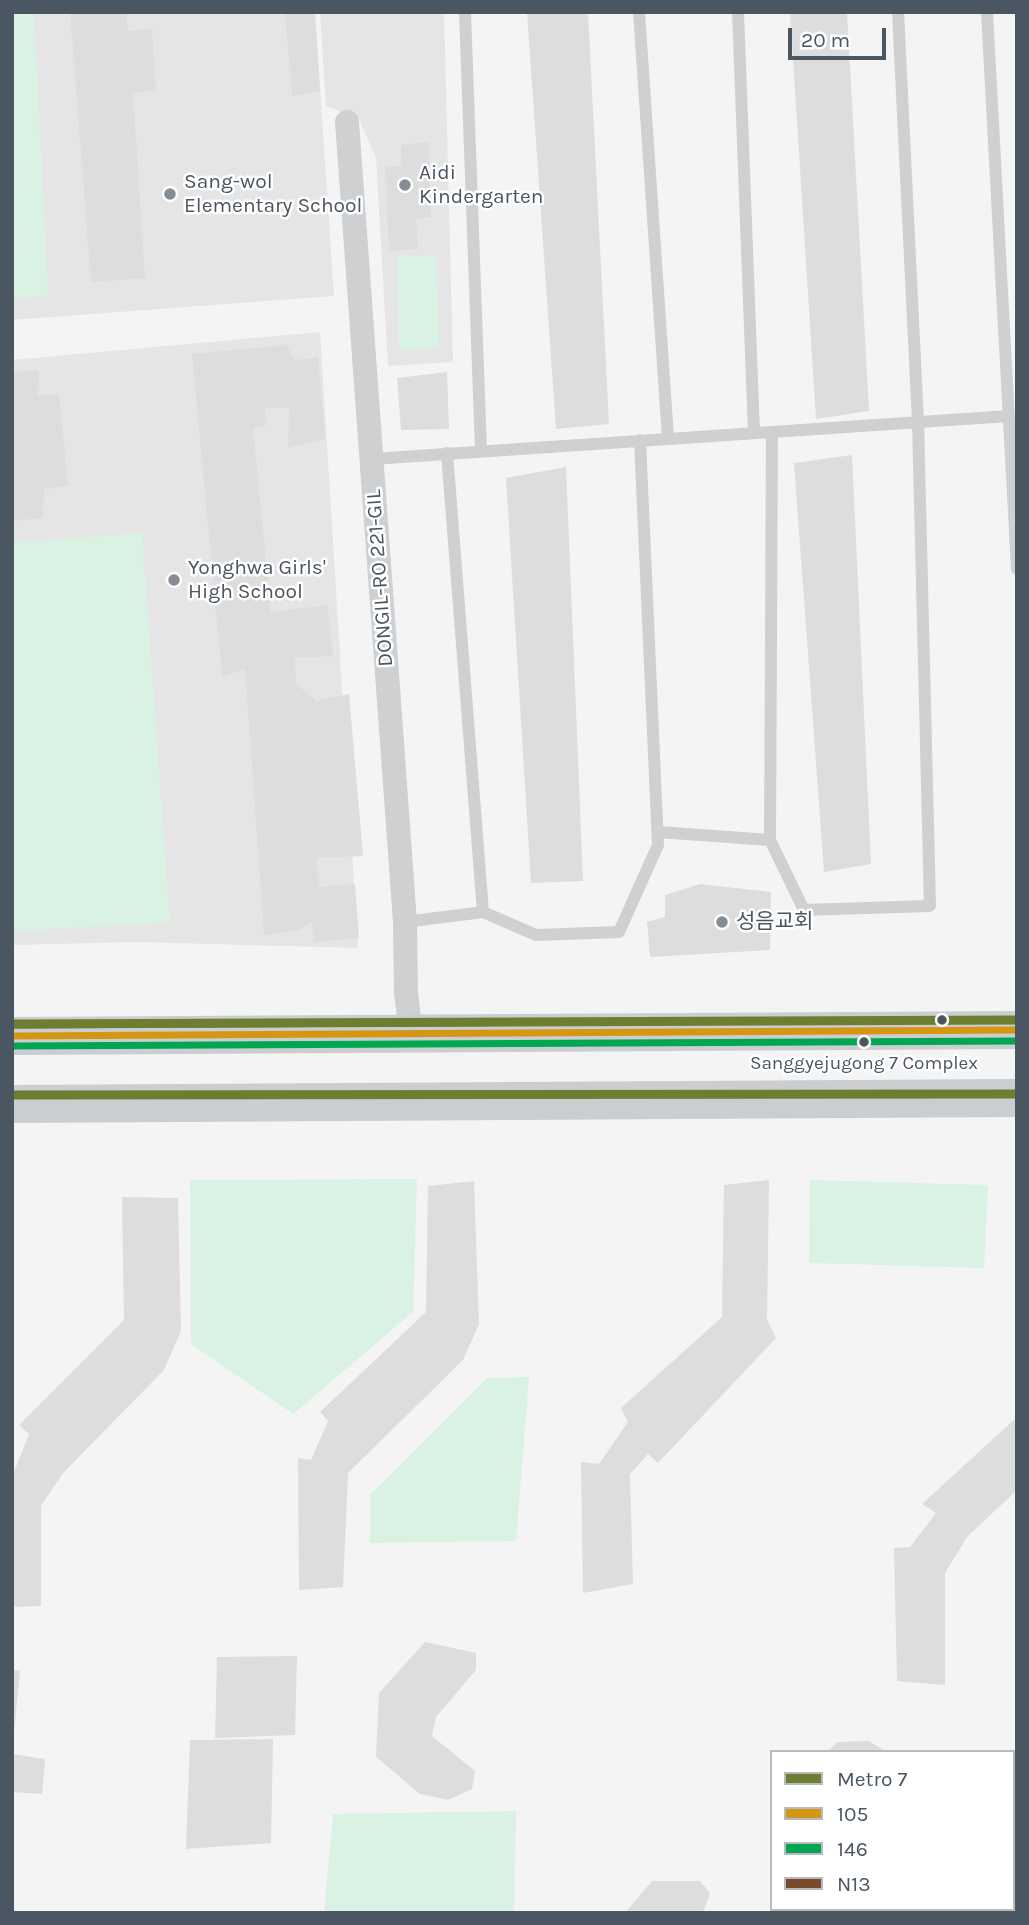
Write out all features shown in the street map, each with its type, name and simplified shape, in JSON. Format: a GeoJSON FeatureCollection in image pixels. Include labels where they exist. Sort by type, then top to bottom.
{"type":"FeatureCollection","features":[{"type":"Feature","properties":{"kind":"main road"},"geometry":{"type":"LineString","coordinates":[[12,1036],[1017,1030]]}},
{"type":"Feature","properties":{"kind":"main road"},"geometry":{"type":"LineString","coordinates":[[12,1104],[1017,1098]]}},
{"type":"Feature","properties":{"kind":"street","name":"DONGIL-RO 221-GIL"},"geometry":{"type":"LineString","coordinates":[[347,122],[405,922],[406,993],[411,1034]]}},
{"type":"Feature","properties":{"kind":"lane"},"geometry":{"type":"LineString","coordinates":[[465,12],[481,451]]}},
{"type":"Feature","properties":{"kind":"lane"},"geometry":{"type":"LineString","coordinates":[[639,12],[668,438]]}},
{"type":"Feature","properties":{"kind":"lane"},"geometry":{"type":"LineString","coordinates":[[738,12],[754,433]]}},
{"type":"Feature","properties":{"kind":"lane"},"geometry":{"type":"LineString","coordinates":[[772,432],[770,840],[804,910],[930,906],[918,422],[898,12]]}},
{"type":"Feature","properties":{"kind":"lane"},"geometry":{"type":"LineString","coordinates":[[988,12],[1017,569]]}},
{"type":"Feature","properties":{"kind":"lane"},"geometry":{"type":"LineString","coordinates":[[372,458],[1009,416]]}},
{"type":"Feature","properties":{"kind":"lane"},"geometry":{"type":"LineString","coordinates":[[405,922],[483,912],[536,935],[619,932],[658,845],[640,440]]}},
{"type":"Feature","properties":{"kind":"lane"},"geometry":{"type":"LineString","coordinates":[[447,453],[483,912]]}},
{"type":"Feature","properties":{"kind":"lane"},"geometry":{"type":"LineString","coordinates":[[658,832],[770,840]]}},
{"type":"Feature","properties":{"kind":"shaded area","name":"Sang-wol Elementary School"},"geometry":{"type":"Polygon","coordinates":[[[12,12],[315,12],[334,296],[12,320],[12,12]]]}},
{"type":"Feature","properties":{"kind":"shaded area"},"geometry":{"type":"Polygon","coordinates":[[[320,12],[444,12],[453,362],[388,366],[376,158],[359,119],[326,106],[320,12]]]}},
{"type":"Feature","properties":{"kind":"shaded area","name":"Yonghwa Girls' High School"},"geometry":{"type":"Polygon","coordinates":[[[320,332],[358,948],[136,942],[12,945],[12,360],[320,332]]]}},
{"type":"Feature","properties":{"kind":"green space"},"geometry":{"type":"Polygon","coordinates":[[[12,12],[34,12],[48,295],[12,299],[12,12]]]}},
{"type":"Feature","properties":{"kind":"green space"},"geometry":{"type":"Polygon","coordinates":[[[398,255],[436,256],[439,347],[399,351],[398,255]]]}},
{"type":"Feature","properties":{"kind":"green space"},"geometry":{"type":"Polygon","coordinates":[[[142,533],[170,923],[12,931],[12,543],[142,533]]]}},
{"type":"Feature","properties":{"kind":"green space"},"geometry":{"type":"Polygon","coordinates":[[[417,1179],[413,1312],[293,1414],[191,1344],[190,1180],[417,1179]]]}},
{"type":"Feature","properties":{"kind":"green space"},"geometry":{"type":"Polygon","coordinates":[[[810,1180],[988,1185],[984,1268],[809,1263],[810,1180]]]}},
{"type":"Feature","properties":{"kind":"green space"},"geometry":{"type":"Polygon","coordinates":[[[529,1377],[516,1541],[370,1543],[371,1494],[487,1378],[529,1377]]]}},
{"type":"Feature","properties":{"kind":"green space"},"geometry":{"type":"Polygon","coordinates":[[[516,1811],[514,1913],[324,1913],[333,1814],[516,1811]]]}},
{"type":"Feature","properties":{"kind":"building"},"geometry":{"type":"Polygon","coordinates":[[[70,12],[126,12],[128,31],[152,29],[156,90],[133,93],[145,278],[91,282],[70,12]]]}},
{"type":"Feature","properties":{"kind":"building"},"geometry":{"type":"Polygon","coordinates":[[[285,12],[315,12],[320,91],[292,96],[285,12]]]}},
{"type":"Feature","properties":{"kind":"building"},"geometry":{"type":"Polygon","coordinates":[[[527,12],[588,12],[609,424],[556,429],[527,12]]]}},
{"type":"Feature","properties":{"kind":"building"},"geometry":{"type":"Polygon","coordinates":[[[790,12],[847,12],[869,411],[816,419],[790,12]]]}},
{"type":"Feature","properties":{"kind":"building"},"geometry":{"type":"Polygon","coordinates":[[[429,142],[431,217],[416,219],[418,249],[389,251],[385,166],[401,166],[401,145],[429,142]]]}},
{"type":"Feature","properties":{"kind":"building"},"geometry":{"type":"Polygon","coordinates":[[[286,345],[295,360],[318,357],[325,439],[288,448],[289,408],[265,408],[266,425],[253,428],[271,612],[327,605],[333,656],[295,658],[296,684],[316,701],[349,694],[363,856],[317,858],[319,887],[355,884],[359,938],[315,942],[311,921],[301,930],[264,935],[245,669],[222,676],[192,354],[286,345]]]}},
{"type":"Feature","properties":{"kind":"building"},"geometry":{"type":"Polygon","coordinates":[[[39,370],[38,396],[59,393],[68,486],[44,489],[43,518],[12,521],[12,372],[39,370]]]}},
{"type":"Feature","properties":{"kind":"building"},"geometry":{"type":"Polygon","coordinates":[[[447,372],[449,429],[401,430],[397,378],[447,372]]]}},
{"type":"Feature","properties":{"kind":"building"},"geometry":{"type":"Polygon","coordinates":[[[852,455],[871,864],[824,872],[794,463],[852,455]]]}},
{"type":"Feature","properties":{"kind":"building"},"geometry":{"type":"Polygon","coordinates":[[[566,467],[583,881],[531,883],[506,478],[566,467]]]}},
{"type":"Feature","properties":{"kind":"building"},"geometry":{"type":"Polygon","coordinates":[[[700,884],[771,892],[770,950],[650,957],[647,922],[665,917],[665,895],[700,884]]]}},
{"type":"Feature","properties":{"kind":"building"},"geometry":{"type":"Polygon","coordinates":[[[769,1180],[767,1320],[776,1338],[658,1463],[648,1454],[630,1474],[633,1584],[583,1593],[581,1462],[599,1464],[628,1422],[621,1408],[722,1317],[724,1185],[769,1180]]]}},
{"type":"Feature","properties":{"kind":"building"},"geometry":{"type":"Polygon","coordinates":[[[474,1181],[479,1324],[463,1360],[348,1473],[343,1587],[299,1590],[298,1458],[311,1460],[328,1421],[320,1412],[426,1312],[428,1186],[474,1181]]]}},
{"type":"Feature","properties":{"kind":"building"},"geometry":{"type":"Polygon","coordinates":[[[122,1197],[178,1198],[181,1331],[164,1370],[63,1473],[41,1506],[41,1606],[12,1607],[12,1477],[29,1434],[19,1425],[124,1320],[122,1197]]]}},
{"type":"Feature","properties":{"kind":"building"},"geometry":{"type":"Polygon","coordinates":[[[1017,1417],[1017,1490],[967,1537],[945,1573],[945,1685],[897,1681],[894,1548],[910,1547],[936,1513],[922,1504],[1017,1417]]]}},
{"type":"Feature","properties":{"kind":"building"},"geometry":{"type":"Polygon","coordinates":[[[425,1642],[476,1653],[476,1670],[436,1717],[432,1736],[475,1771],[472,1789],[448,1800],[420,1794],[376,1757],[379,1693],[425,1642]]]}},
{"type":"Feature","properties":{"kind":"building"},"geometry":{"type":"Polygon","coordinates":[[[297,1656],[295,1735],[215,1738],[217,1657],[297,1656]]]}},
{"type":"Feature","properties":{"kind":"building"},"geometry":{"type":"Polygon","coordinates":[[[12,1670],[20,1671],[14,1733],[12,1733],[12,1670]]]}},
{"type":"Feature","properties":{"kind":"building"},"geometry":{"type":"Polygon","coordinates":[[[273,1739],[271,1843],[186,1849],[190,1740],[273,1739]]]}},
{"type":"Feature","properties":{"kind":"building"},"geometry":{"type":"Polygon","coordinates":[[[869,1741],[884,1750],[830,1750],[837,1742],[869,1741]]]}},
{"type":"Feature","properties":{"kind":"building"},"geometry":{"type":"Polygon","coordinates":[[[12,1754],[45,1759],[42,1794],[12,1792],[12,1754]]]}},
{"type":"Feature","properties":{"kind":"building"},"geometry":{"type":"Polygon","coordinates":[[[652,1881],[700,1881],[710,1893],[703,1913],[625,1913],[652,1881]]]}},
{"type":"Feature","properties":{"kind":"metro line","name":"7"},"geometry":{"type":"LineString","coordinates":[[12,1024],[1017,1020]]}},
{"type":"Feature","properties":{"kind":"metro line","name":"7"},"geometry":{"type":"LineString","coordinates":[[12,1095],[1017,1094]]}},
{"type":"Feature","properties":{"kind":"transit line","name":"N13"},"geometry":{"type":"LineString","coordinates":[[12,1025],[1017,1020]]}},
{"type":"Feature","properties":{"kind":"transit line","name":"105"},"geometry":{"type":"LineString","coordinates":[[12,1036],[1017,1030]]}},
{"type":"Feature","properties":{"kind":"transit line","name":"146"},"geometry":{"type":"LineString","coordinates":[[12,1046],[1017,1041]]}},
{"type":"Feature","properties":{"kind":"place","name":"Aidi Kindergarten"},"geometry":{"type":"Point","coordinates":[405,185]}},
{"type":"Feature","properties":{"kind":"place","name":"Sang-wol Elementary School"},"geometry":{"type":"Point","coordinates":[170,194]}},
{"type":"Feature","properties":{"kind":"place","name":"Yonghwa Girls' High School"},"geometry":{"type":"Point","coordinates":[174,580]}},
{"type":"Feature","properties":{"kind":"place","name":"성음교회"},"geometry":{"type":"Point","coordinates":[722,922]}},
{"type":"Feature","properties":{"kind":"place","name":"Sanggyejugong 7 Complex"},"geometry":{"type":"Point","coordinates":[864,1042]}}]}
